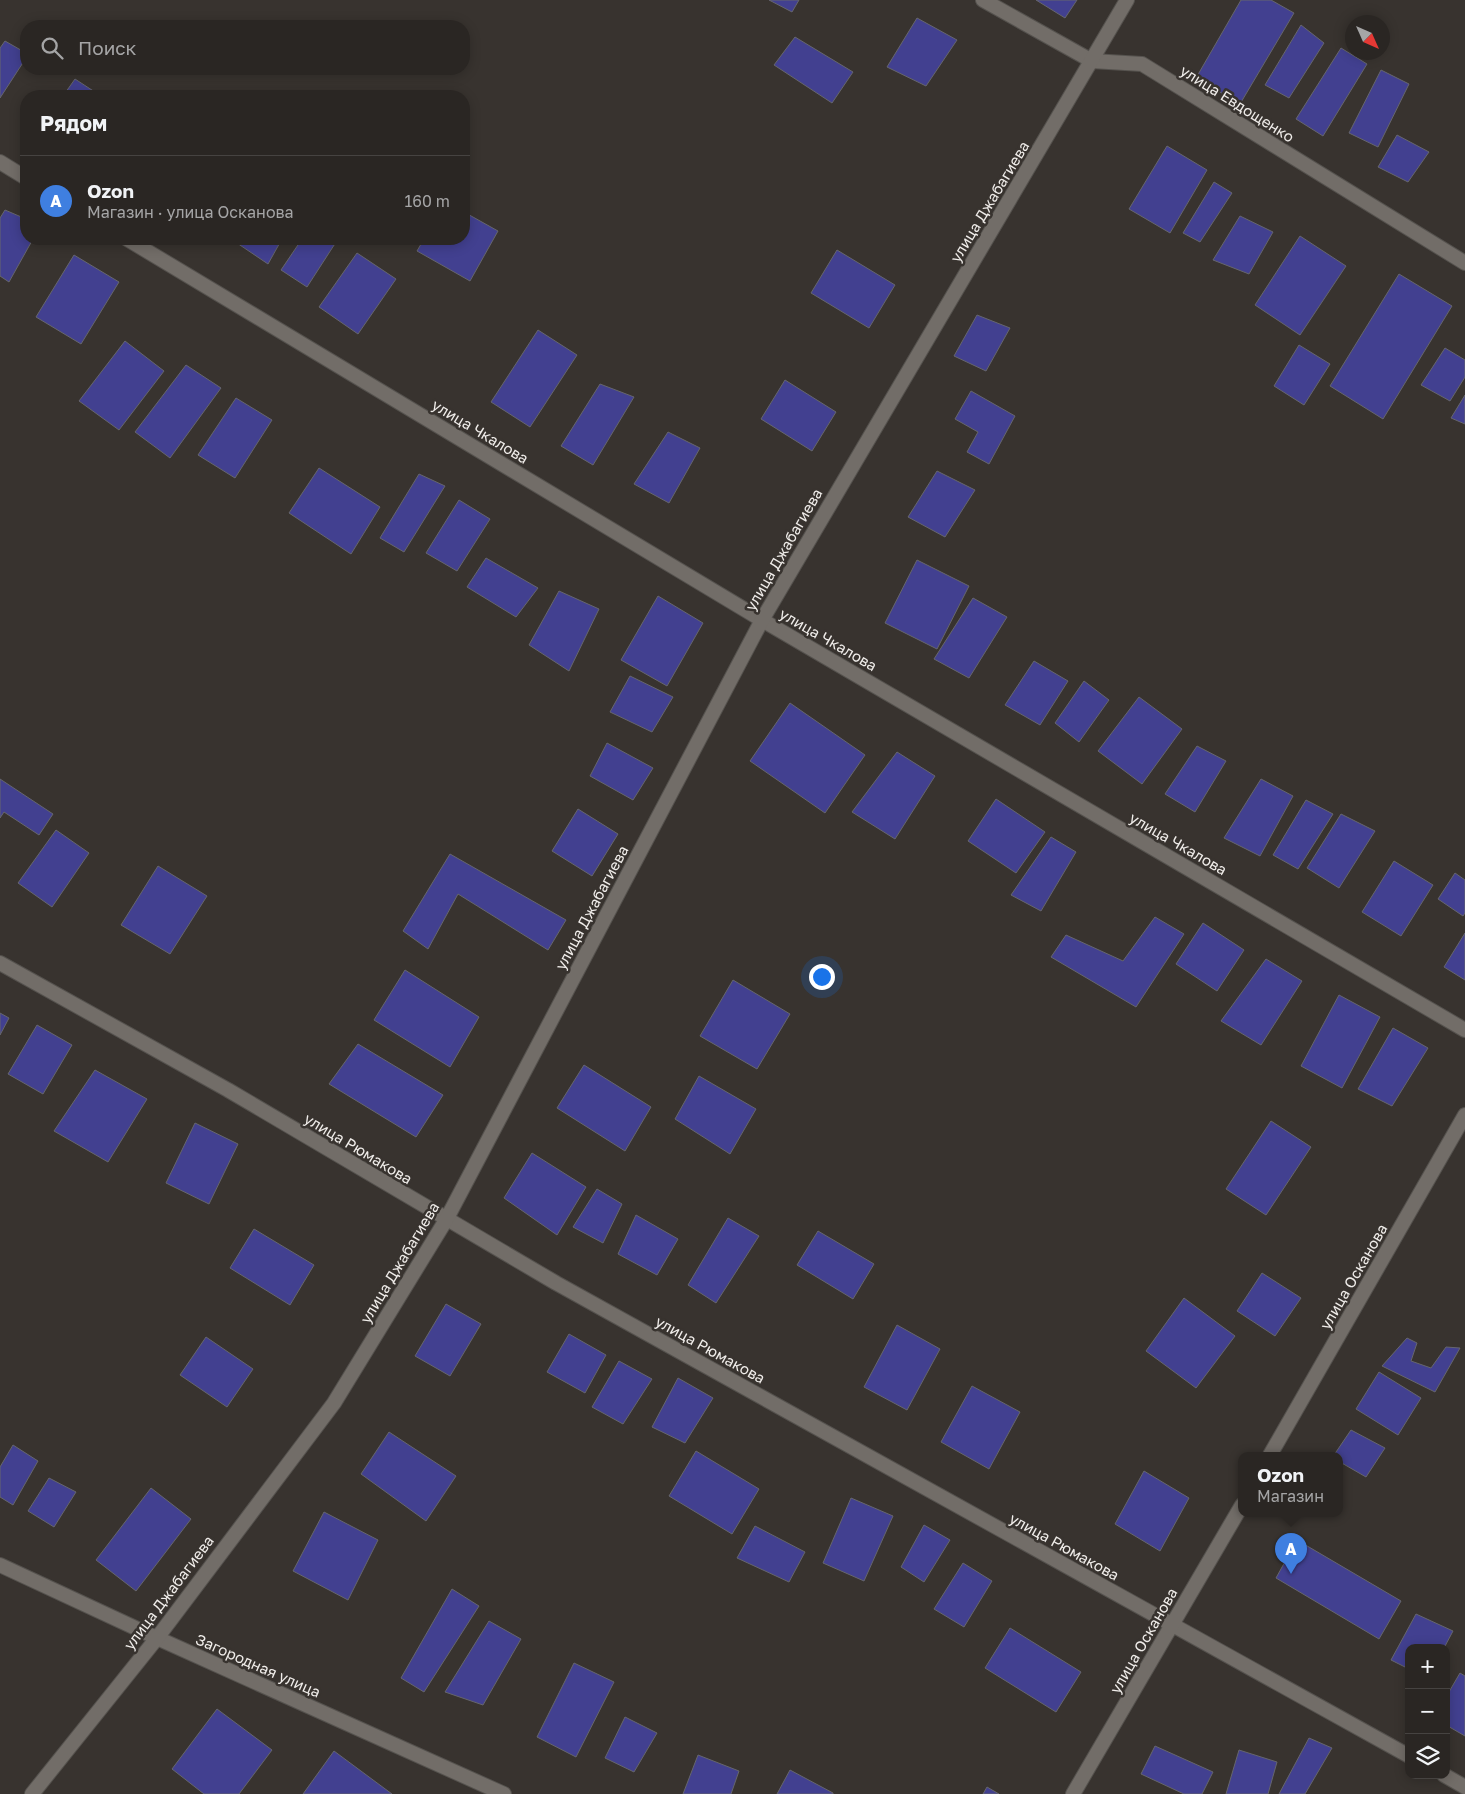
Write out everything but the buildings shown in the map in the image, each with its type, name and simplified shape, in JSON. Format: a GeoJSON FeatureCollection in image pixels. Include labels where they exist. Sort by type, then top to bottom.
{"type":"FeatureCollection","features":[{"type":"Feature","properties":{"kind":"street","name":"улица Евдощенко"},"geometry":{"type":"LineString","coordinates":[[983,0],[1092,61],[1142,64],[1465,263]]}},
{"type":"Feature","properties":{"kind":"street","name":"улица Джабагиева"},"geometry":{"type":"LineString","coordinates":[[32,1794],[156,1638],[334,1403],[446,1220],[762,620],[1127,0]]}},
{"type":"Feature","properties":{"kind":"street"},"geometry":{"type":"LineString","coordinates":[[0,162],[20,174]]}},
{"type":"Feature","properties":{"kind":"street","name":"улица Чкалова"},"geometry":{"type":"LineString","coordinates":[[137,245],[762,620],[1465,1030]]}},
{"type":"Feature","properties":{"kind":"street","name":"улица Рюмакова"},"geometry":{"type":"LineString","coordinates":[[0,963],[228,1090],[446,1220],[1405,1754]]}},
{"type":"Feature","properties":{"kind":"street","name":"улица Осканова"},"geometry":{"type":"LineString","coordinates":[[1272,1452],[1465,1114]]}},
{"type":"Feature","properties":{"kind":"street","name":"улица Осканова"},"geometry":{"type":"LineString","coordinates":[[1073,1794],[1238,1512]]}},
{"type":"Feature","properties":{"kind":"street","name":"Загородная улица"},"geometry":{"type":"LineString","coordinates":[[0,1565],[156,1638],[504,1794]]}},
{"type":"Feature","properties":{"kind":"street"},"geometry":{"type":"LineString","coordinates":[[1450,1778],[1465,1787]]}},
{"type":"Feature","properties":{"kind":"place","name":"Ozon"},"geometry":{"type":"Point","coordinates":[1291,1574]}}]}
